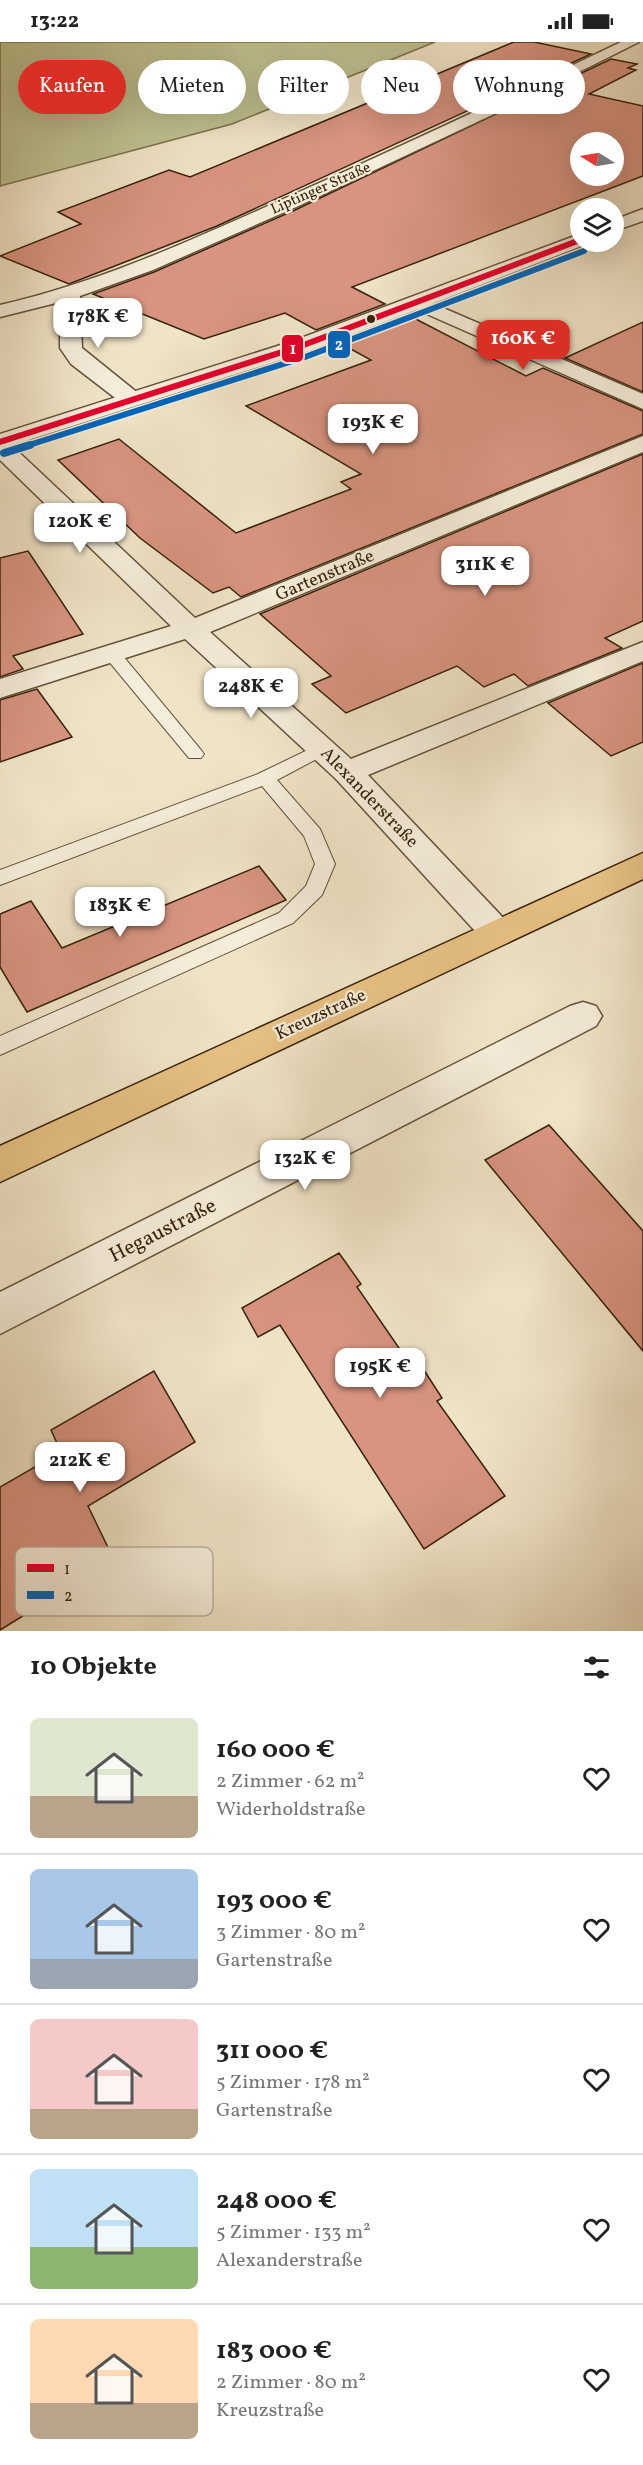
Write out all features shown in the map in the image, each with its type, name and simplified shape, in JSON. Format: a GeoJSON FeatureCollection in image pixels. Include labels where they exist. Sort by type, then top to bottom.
{"type":"FeatureCollection","features":[{"type":"Feature","properties":{"kind":"main road","name":"Kreuzstraße"},"geometry":{"type":"LineString","coordinates":[[0,1165],[643,865]]}},
{"type":"Feature","properties":{"kind":"street","name":"Liptinger Straße"},"geometry":{"type":"LineString","coordinates":[[0,311],[70,295],[188,250],[456,128],[632,42]]}},
{"type":"Feature","properties":{"kind":"street"},"geometry":{"type":"LineString","coordinates":[[624,222],[643,214]]}},
{"type":"Feature","properties":{"kind":"street"},"geometry":{"type":"LineString","coordinates":[[0,442],[301,346],[420,303],[570,244]]}},
{"type":"Feature","properties":{"kind":"street"},"geometry":{"type":"LineString","coordinates":[[70,295],[70,348],[79,359],[131,399]]}},
{"type":"Feature","properties":{"kind":"street"},"geometry":{"type":"LineString","coordinates":[[420,303],[643,402]]}},
{"type":"Feature","properties":{"kind":"street","name":"Gartenstraße"},"geometry":{"type":"LineString","coordinates":[[0,689],[221,619],[643,443]]}},
{"type":"Feature","properties":{"kind":"street","name":"Alexanderstraße"},"geometry":{"type":"LineString","coordinates":[[0,447],[190,629],[346,772],[497,933]]}},
{"type":"Feature","properties":{"kind":"street"},"geometry":{"type":"LineString","coordinates":[[346,772],[643,651]]}},
{"type":"Feature","properties":{"kind":"street","name":"Hegaustraße"},"geometry":{"type":"LineString","coordinates":[[0,1314],[583,1016]]}},
{"type":"Feature","properties":{"kind":"lane"},"geometry":{"type":"LineString","coordinates":[[112,654],[195,754]]}},
{"type":"Feature","properties":{"kind":"lane"},"geometry":{"type":"LineString","coordinates":[[0,878],[265,778],[322,749]]}},
{"type":"Feature","properties":{"kind":"lane"},"geometry":{"type":"LineString","coordinates":[[0,1046],[286,918],[315,890],[325,864],[313,834],[265,778]]}},
{"type":"Feature","properties":{"kind":"green space"},"geometry":{"type":"Polygon","coordinates":[[[0,42],[435,42],[390,60],[361,60],[361,72],[349,77],[349,60],[258,60],[258,113],[232,124],[0,186],[0,42]]]}},
{"type":"Feature","properties":{"kind":"building"},"geometry":{"type":"Polygon","coordinates":[[[514,42],[534,42],[591,54],[578,60],[471,60],[514,42]]]}},
{"type":"Feature","properties":{"kind":"building"},"geometry":{"type":"Polygon","coordinates":[[[611,59],[637,64],[628,68],[636,70],[589,94],[643,106],[643,176],[624,183],[624,132],[570,132],[570,186],[617,186],[585,198],[570,198],[570,204],[352,287],[385,304],[316,330],[285,313],[204,339],[93,294],[154,272],[295,210],[496,114],[585,114],[585,71],[611,59]]]}},
{"type":"Feature","properties":{"kind":"building"},"geometry":{"type":"Polygon","coordinates":[[[453,67],[453,114],[461,114],[217,226],[69,284],[0,256],[81,224],[58,212],[169,170],[190,177],[341,114],[349,114],[349,111],[361,106],[361,114],[441,114],[441,72],[453,67]]]}},
{"type":"Feature","properties":{"kind":"building"},"geometry":{"type":"Polygon","coordinates":[[[408,315],[526,376],[543,368],[643,411],[643,434],[241,597],[229,587],[213,593],[140,538],[58,460],[119,439],[236,533],[351,489],[341,482],[361,474],[246,406],[371,360],[338,342],[408,315]]]}},
{"type":"Feature","properties":{"kind":"building"},"geometry":{"type":"Polygon","coordinates":[[[643,322],[643,392],[565,358],[643,322]]]}},
{"type":"Feature","properties":{"kind":"building"},"geometry":{"type":"Polygon","coordinates":[[[643,454],[643,621],[605,638],[622,648],[528,686],[514,674],[484,687],[457,666],[346,713],[312,684],[331,676],[260,614],[643,454]]]}},
{"type":"Feature","properties":{"kind":"building"},"geometry":{"type":"Polygon","coordinates":[[[28,551],[83,634],[13,656],[23,669],[0,677],[0,558],[28,551]]]}},
{"type":"Feature","properties":{"kind":"building"},"geometry":{"type":"Polygon","coordinates":[[[643,663],[643,742],[611,756],[548,703],[643,663]]]}},
{"type":"Feature","properties":{"kind":"building"},"geometry":{"type":"Polygon","coordinates":[[[37,689],[72,737],[0,762],[0,700],[37,689]]]}},
{"type":"Feature","properties":{"kind":"building"},"geometry":{"type":"Polygon","coordinates":[[[259,866],[286,900],[27,1012],[0,967],[0,914],[31,901],[62,948],[259,866]]]}},
{"type":"Feature","properties":{"kind":"building"},"geometry":{"type":"Polygon","coordinates":[[[549,1125],[643,1231],[643,1351],[485,1160],[549,1125]]]}},
{"type":"Feature","properties":{"kind":"building"},"geometry":{"type":"Polygon","coordinates":[[[339,1253],[361,1284],[357,1287],[412,1367],[420,1364],[442,1398],[437,1401],[505,1496],[424,1549],[280,1325],[258,1337],[242,1308],[339,1253]]]}},
{"type":"Feature","properties":{"kind":"building"},"geometry":{"type":"Polygon","coordinates":[[[154,1371],[195,1442],[88,1506],[108,1547],[15,1547],[15,1616],[23,1616],[0,1630],[0,1487],[61,1452],[51,1430],[154,1371]]]}},
{"type":"Feature","properties":{"kind":"transit line","name":"1"},"geometry":{"type":"LineString","coordinates":[[0,442],[301,346],[570,244]]}},
{"type":"Feature","properties":{"kind":"transit line","name":"2"},"geometry":{"type":"LineString","coordinates":[[4,453],[305,357],[581,252]]}}]}
